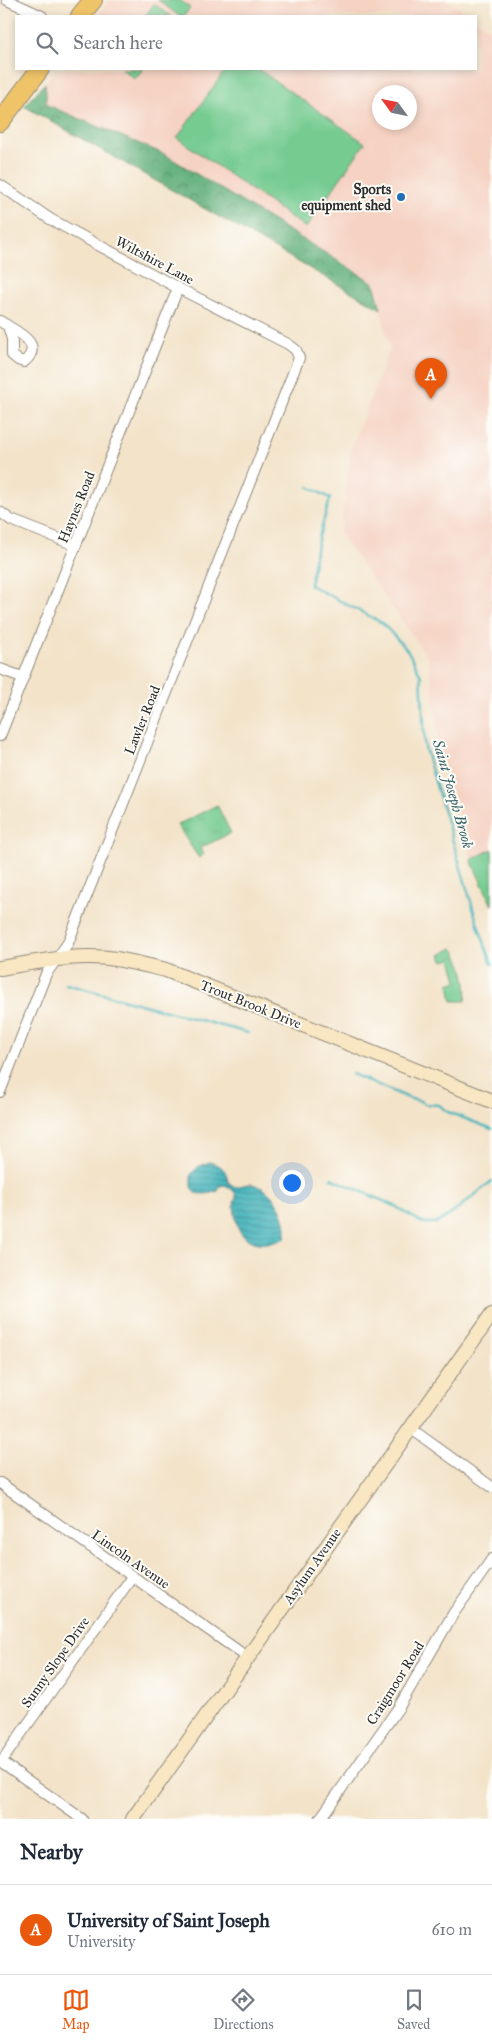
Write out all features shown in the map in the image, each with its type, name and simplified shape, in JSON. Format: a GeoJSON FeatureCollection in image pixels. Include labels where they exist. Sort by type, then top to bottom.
{"type":"FeatureCollection","features":[{"type":"Feature","properties":{"kind":"highway"},"geometry":{"type":"LineString","coordinates":[[81,15],[93,0]]}},
{"type":"Feature","properties":{"kind":"highway"},"geometry":{"type":"LineString","coordinates":[[0,122],[39,70]]}},
{"type":"Feature","properties":{"kind":"main road","name":"Trout Brook Drive"},"geometry":{"type":"LineString","coordinates":[[0,968],[73,958],[116,959],[166,970],[492,1101]]}},
{"type":"Feature","properties":{"kind":"main road","name":"Asylum Avenue"},"geometry":{"type":"LineString","coordinates":[[133,1819],[492,1314]]}},
{"type":"Feature","properties":{"kind":"street"},"geometry":{"type":"LineString","coordinates":[[7,0],[40,15]]}},
{"type":"Feature","properties":{"kind":"street","name":"Wiltshire Lane"},"geometry":{"type":"LineString","coordinates":[[0,185],[50,219],[178,288],[288,344],[298,354]]}},
{"type":"Feature","properties":{"kind":"street","name":"Haynes Road"},"geometry":{"type":"LineString","coordinates":[[0,736],[178,288]]}},
{"type":"Feature","properties":{"kind":"street","name":"Lawler Road"},"geometry":{"type":"LineString","coordinates":[[0,1092],[46,974],[68,943],[298,364],[298,354]]}},
{"type":"Feature","properties":{"kind":"street"},"geometry":{"type":"LineString","coordinates":[[0,512],[10,520],[75,545]]}},
{"type":"Feature","properties":{"kind":"street"},"geometry":{"type":"LineString","coordinates":[[0,669],[22,677]]}},
{"type":"Feature","properties":{"kind":"street"},"geometry":{"type":"LineString","coordinates":[[410,1428],[492,1487]]}},
{"type":"Feature","properties":{"kind":"street","name":"Lincoln Avenue"},"geometry":{"type":"LineString","coordinates":[[1,1487],[247,1657]]}},
{"type":"Feature","properties":{"kind":"street","name":"Craigmoor Road"},"geometry":{"type":"LineString","coordinates":[[320,1819],[399,1707],[453,1614],[492,1559]]}},
{"type":"Feature","properties":{"kind":"street","name":"Sunny Slope Drive"},"geometry":{"type":"LineString","coordinates":[[1,1762],[132,1577]]}},
{"type":"Feature","properties":{"kind":"street"},"geometry":{"type":"LineString","coordinates":[[1,1762],[82,1819]]}},
{"type":"Feature","properties":{"kind":"shaded area"},"geometry":{"type":"Polygon","coordinates":[[[110,0],[447,0],[470,15],[98,15],[110,0]]]}},
{"type":"Feature","properties":{"kind":"shaded area"},"geometry":{"type":"Polygon","coordinates":[[[477,21],[492,31],[492,849],[471,860],[439,748],[436,710],[427,656],[340,534],[351,449],[390,349],[374,283],[164,154],[47,105],[45,83],[55,70],[477,70],[477,21]]]}},
{"type":"Feature","properties":{"kind":"green space"},"geometry":{"type":"Polygon","coordinates":[[[158,0],[180,0],[190,8],[185,15],[178,15],[158,0]]]}},
{"type":"Feature","properties":{"kind":"green space"},"geometry":{"type":"Polygon","coordinates":[[[154,4],[170,15],[146,15],[154,4]]]}},
{"type":"Feature","properties":{"kind":"green space"},"geometry":{"type":"Polygon","coordinates":[[[123,70],[142,70],[135,79],[123,70]]]}},
{"type":"Feature","properties":{"kind":"green space"},"geometry":{"type":"Polygon","coordinates":[[[225,70],[259,70],[365,143],[306,228],[177,138],[225,70]]]}},
{"type":"Feature","properties":{"kind":"green space"},"geometry":{"type":"Polygon","coordinates":[[[45,83],[47,105],[164,154],[374,283],[381,309],[24,106],[45,83]]]}},
{"type":"Feature","properties":{"kind":"green space"},"geometry":{"type":"Polygon","coordinates":[[[217,805],[231,833],[200,848],[204,854],[199,858],[177,825],[217,805]]]}},
{"type":"Feature","properties":{"kind":"green space"},"geometry":{"type":"Polygon","coordinates":[[[492,849],[492,906],[471,860],[492,849]]]}},
{"type":"Feature","properties":{"kind":"green space"},"geometry":{"type":"Polygon","coordinates":[[[453,948],[464,973],[467,988],[466,1001],[452,1001],[449,984],[457,981],[451,959],[444,961],[440,955],[453,948]]]}},
{"type":"Feature","properties":{"kind":"water"},"geometry":{"type":"Polygon","coordinates":[[[209,1162],[223,1168],[228,1182],[235,1187],[251,1184],[259,1186],[273,1197],[285,1222],[285,1238],[279,1241],[258,1243],[241,1234],[234,1206],[236,1197],[232,1189],[225,1185],[220,1186],[218,1191],[212,1193],[195,1193],[191,1187],[191,1174],[198,1167],[209,1162]]]}},
{"type":"Feature","properties":{"kind":"waterway","name":"Saint Joseph Brook"},"geometry":{"type":"LineString","coordinates":[[309,487],[330,498],[317,544],[310,585],[382,623],[408,651],[421,676],[425,748],[478,925],[492,964]]}},
{"type":"Feature","properties":{"kind":"waterway"},"geometry":{"type":"LineString","coordinates":[[66,984],[248,1033]]}},
{"type":"Feature","properties":{"kind":"waterway"},"geometry":{"type":"LineString","coordinates":[[352,1074],[425,1104],[439,1105],[448,1112],[492,1129]]}},
{"type":"Feature","properties":{"kind":"waterway"},"geometry":{"type":"LineString","coordinates":[[331,1178],[395,1206],[422,1223],[437,1223],[450,1215],[492,1181]]}},
{"type":"Feature","properties":{"kind":"place","name":"Sports equipment shed"},"geometry":{"type":"Point","coordinates":[401,197]}},
{"type":"Feature","properties":{"kind":"place","name":"University of Saint Joseph"},"geometry":{"type":"Point","coordinates":[431,399]}}]}
